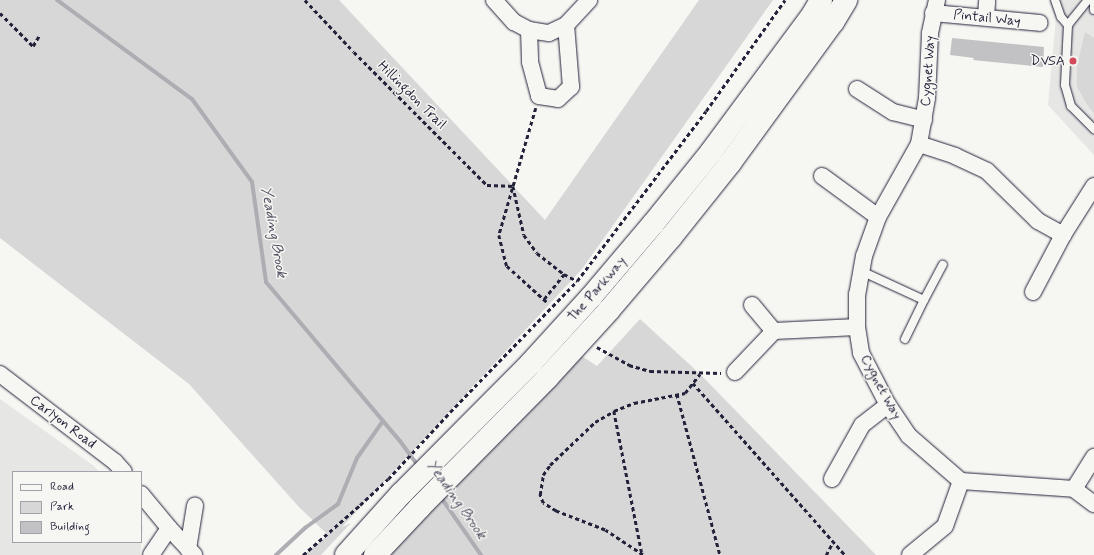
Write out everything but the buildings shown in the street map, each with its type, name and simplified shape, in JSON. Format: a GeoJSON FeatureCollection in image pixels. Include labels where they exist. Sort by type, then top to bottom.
{"type":"FeatureCollection","features":[{"type":"Feature","properties":{"kind":"highway","name":"The Parkway"},"geometry":{"type":"LineString","coordinates":[[346,555],[394,487],[442,452],[531,363],[591,297],[653,224],[711,152],[813,14],[821,0]]}},
{"type":"Feature","properties":{"kind":"highway","name":"The Parkway"},"geometry":{"type":"LineString","coordinates":[[375,555],[557,366],[609,310],[671,237],[734,157],[833,22],[846,0]]}},
{"type":"Feature","properties":{"kind":"street"},"geometry":{"type":"LineString","coordinates":[[494,0],[514,22],[529,30],[549,32],[566,26],[589,0]]}},
{"type":"Feature","properties":{"kind":"street"},"geometry":{"type":"LineString","coordinates":[[986,17],[987,1]]}},
{"type":"Feature","properties":{"kind":"street","name":"Pintail Way"},"geometry":{"type":"LineString","coordinates":[[935,6],[986,17],[1040,23]]}},
{"type":"Feature","properties":{"kind":"street","name":"Cygnet Way"},"geometry":{"type":"LineString","coordinates":[[935,6],[930,34],[927,98],[919,144],[878,217],[864,256],[857,294],[857,327],[861,353],[888,405],[909,436],[961,482]]}},
{"type":"Feature","properties":{"kind":"street"},"geometry":{"type":"LineString","coordinates":[[529,30],[530,62],[539,96],[558,99],[571,87],[566,26]]}},
{"type":"Feature","properties":{"kind":"street"},"geometry":{"type":"LineString","coordinates":[[857,89],[893,112],[924,120]]}},
{"type":"Feature","properties":{"kind":"street"},"geometry":{"type":"LineString","coordinates":[[919,144],[955,156],[987,171],[1038,221],[1063,235]]}},
{"type":"Feature","properties":{"kind":"street"},"geometry":{"type":"LineString","coordinates":[[822,176],[878,217]]}},
{"type":"Feature","properties":{"kind":"street"},"geometry":{"type":"LineString","coordinates":[[1033,292],[1079,207],[1094,186]]}},
{"type":"Feature","properties":{"kind":"street"},"geometry":{"type":"LineString","coordinates":[[752,305],[774,331]]}},
{"type":"Feature","properties":{"kind":"street"},"geometry":{"type":"LineString","coordinates":[[735,372],[774,331],[857,327]]}},
{"type":"Feature","properties":{"kind":"street","name":"Carlyon Road"},"geometry":{"type":"LineString","coordinates":[[0,374],[115,462],[123,471]]}},
{"type":"Feature","properties":{"kind":"street"},"geometry":{"type":"LineString","coordinates":[[832,479],[862,425],[888,405]]}},
{"type":"Feature","properties":{"kind":"street"},"geometry":{"type":"LineString","coordinates":[[1074,489],[1094,458]]}},
{"type":"Feature","properties":{"kind":"street"},"geometry":{"type":"LineString","coordinates":[[910,555],[945,526],[961,482],[1074,489],[1094,504]]}},
{"type":"Feature","properties":{"kind":"street"},"geometry":{"type":"LineString","coordinates":[[142,495],[168,528],[191,552]]}},
{"type":"Feature","properties":{"kind":"street"},"geometry":{"type":"LineString","coordinates":[[191,552],[195,506]]}},
{"type":"Feature","properties":{"kind":"street"},"geometry":{"type":"LineString","coordinates":[[151,555],[168,528]]}},
{"type":"Feature","properties":{"kind":"lane"},"geometry":{"type":"LineString","coordinates":[[1055,0],[1061,17],[1068,26]]}},
{"type":"Feature","properties":{"kind":"lane"},"geometry":{"type":"LineString","coordinates":[[1088,0],[1068,26],[1065,85],[1071,106],[1094,129]]}},
{"type":"Feature","properties":{"kind":"lane"},"geometry":{"type":"LineString","coordinates":[[1094,0],[1094,10]]}},
{"type":"Feature","properties":{"kind":"lane"},"geometry":{"type":"LineString","coordinates":[[905,339],[943,265]]}},
{"type":"Feature","properties":{"kind":"lane"},"geometry":{"type":"LineString","coordinates":[[861,270],[924,300]]}},
{"type":"Feature","properties":{"kind":"path","name":"Hillingdon Trail"},"geometry":{"type":"LineString","coordinates":[[305,0],[354,52],[487,185],[513,186]]}},
{"type":"Feature","properties":{"kind":"path"},"geometry":{"type":"LineString","coordinates":[[303,555],[360,505],[394,487],[434,430],[577,281],[706,111],[785,0]]}},
{"type":"Feature","properties":{"kind":"path"},"geometry":{"type":"LineString","coordinates":[[0,13],[33,46],[39,36]]}},
{"type":"Feature","properties":{"kind":"path"},"geometry":{"type":"LineString","coordinates":[[539,96],[498,235],[507,266],[547,302]]}},
{"type":"Feature","properties":{"kind":"path"},"geometry":{"type":"LineString","coordinates":[[513,186],[524,235],[537,253],[564,274],[577,281]]}},
{"type":"Feature","properties":{"kind":"path"},"geometry":{"type":"LineString","coordinates":[[544,299],[564,274]]}},
{"type":"Feature","properties":{"kind":"path"},"geometry":{"type":"LineString","coordinates":[[593,345],[629,365],[650,371],[700,374],[735,372]]}},
{"type":"Feature","properties":{"kind":"path"},"geometry":{"type":"LineString","coordinates":[[643,555],[605,530],[556,511],[544,503],[540,495],[543,475],[550,465],[595,422],[614,411],[634,403],[685,393],[700,374]]}},
{"type":"Feature","properties":{"kind":"path"},"geometry":{"type":"LineString","coordinates":[[693,383],[845,555]]}},
{"type":"Feature","properties":{"kind":"path"},"geometry":{"type":"LineString","coordinates":[[677,394],[720,555]]}},
{"type":"Feature","properties":{"kind":"path"},"geometry":{"type":"LineString","coordinates":[[614,411],[643,555]]}},
{"type":"Feature","properties":{"kind":"path"},"geometry":{"type":"LineString","coordinates":[[826,555],[834,542]]}},
{"type":"Feature","properties":{"kind":"shaded area","name":"DVSA"},"geometry":{"type":"Polygon","coordinates":[[[1049,0],[1094,0],[1094,155],[1048,105],[1056,18],[1049,0]]]}},
{"type":"Feature","properties":{"kind":"shaded area"},"geometry":{"type":"Polygon","coordinates":[[[0,399],[94,466],[98,471],[12,471],[12,543],[141,543],[140,555],[0,555],[0,399]]]}},
{"type":"Feature","properties":{"kind":"green space"},"geometry":{"type":"Polygon","coordinates":[[[0,0],[339,0],[545,220],[699,0],[773,0],[582,269],[342,527],[351,523],[321,555],[303,555],[328,535],[299,507],[189,384],[0,238],[0,0]]]}},
{"type":"Feature","properties":{"kind":"green space"},"geometry":{"type":"Polygon","coordinates":[[[1085,32],[1094,38],[1094,113],[1077,87],[1077,66],[1085,32]]]}},
{"type":"Feature","properties":{"kind":"green space"},"geometry":{"type":"Polygon","coordinates":[[[640,319],[700,374],[876,555],[382,555],[580,355],[597,366],[640,319]]]}},
{"type":"Feature","properties":{"kind":"waterway","name":"Yeading Brook"},"geometry":{"type":"LineString","coordinates":[[57,0],[192,99],[252,182],[266,282],[400,441],[418,466]]}},
{"type":"Feature","properties":{"kind":"waterway"},"geometry":{"type":"LineString","coordinates":[[276,555],[305,528],[338,504],[357,458],[383,421]]}},
{"type":"Feature","properties":{"kind":"waterway","name":"Yeading Brook"},"geometry":{"type":"LineString","coordinates":[[440,496],[481,555]]}},
{"type":"Feature","properties":{"kind":"place","name":"DVSA"},"geometry":{"type":"Point","coordinates":[1073,61]}}]}
